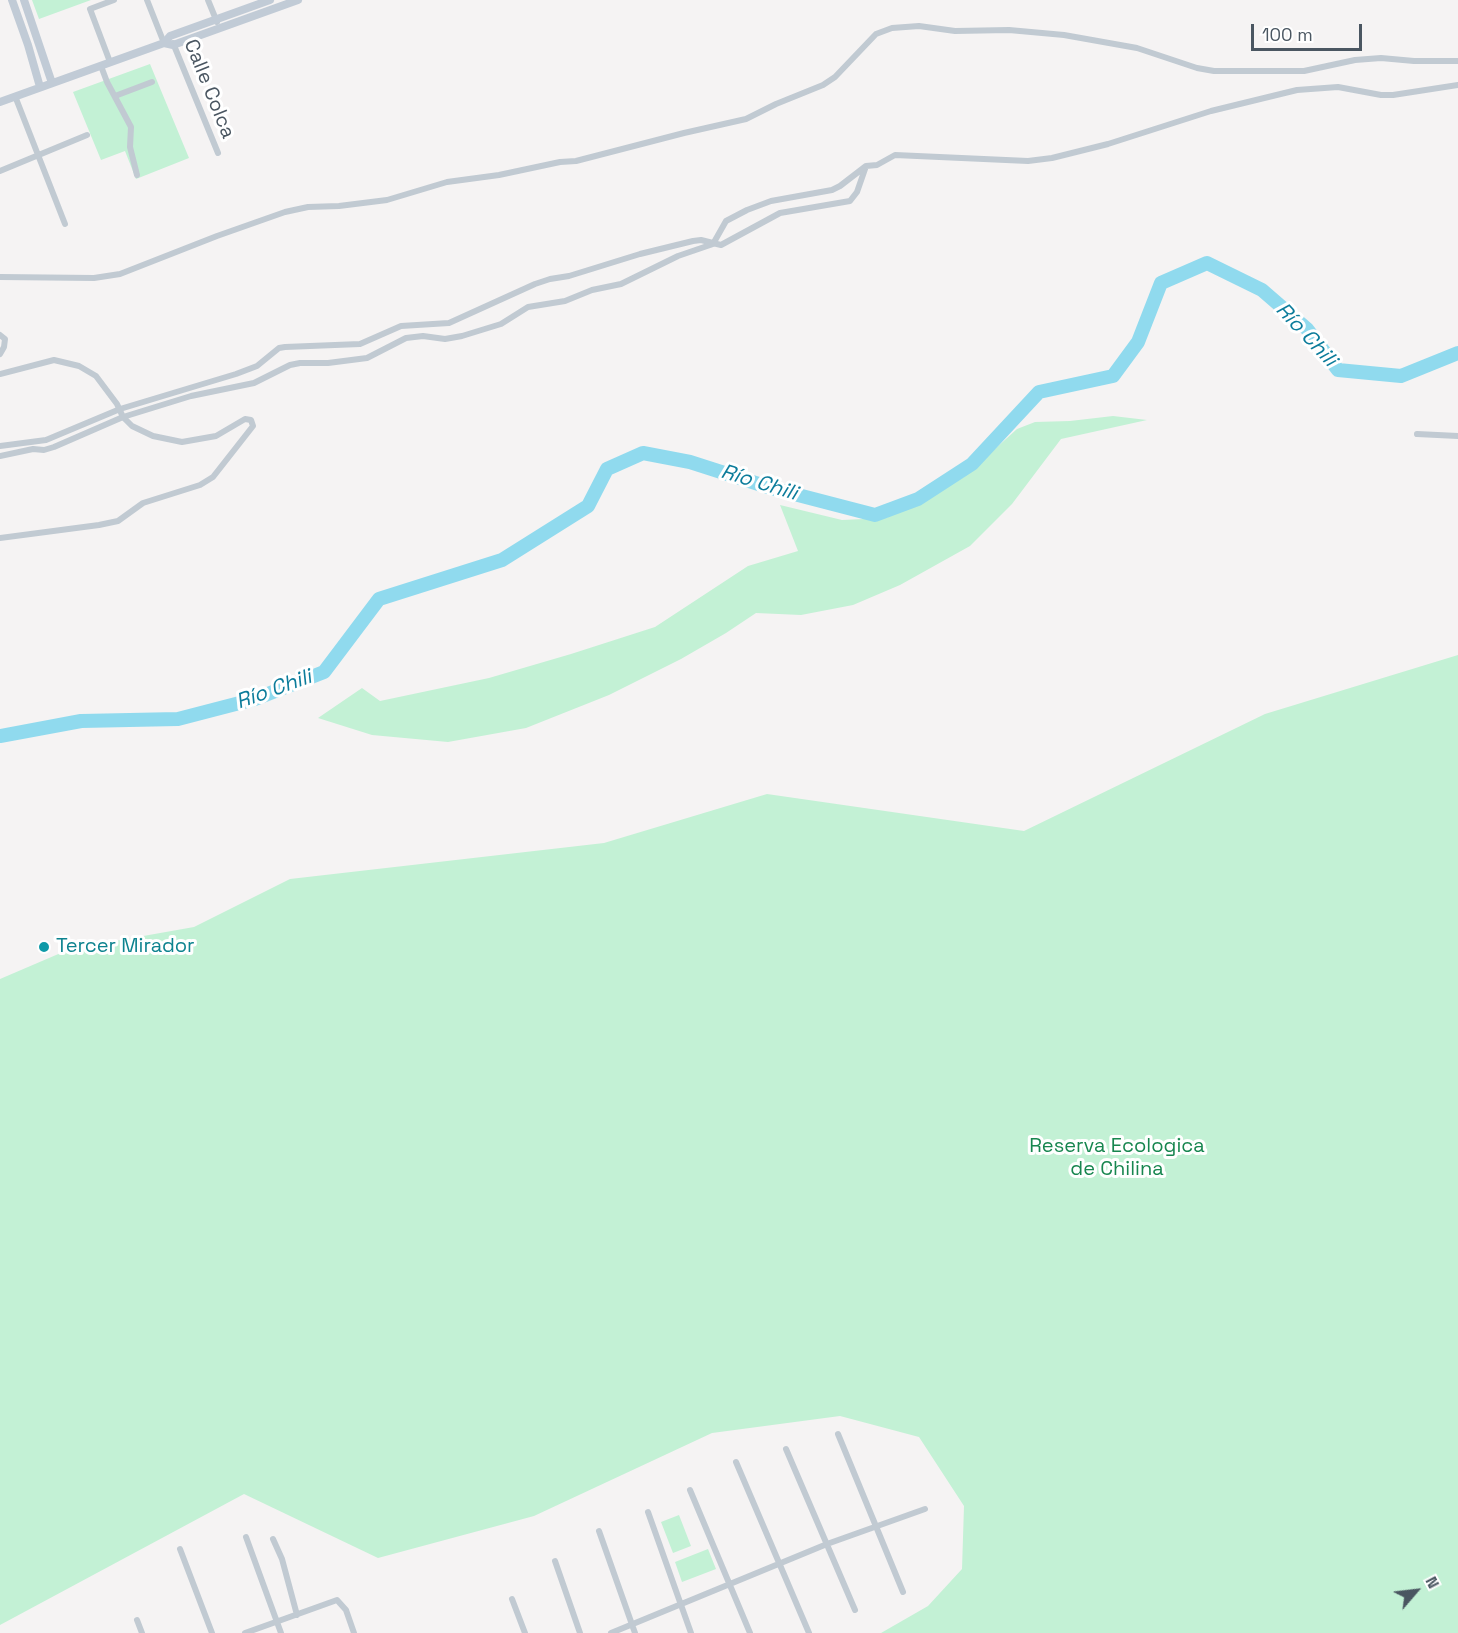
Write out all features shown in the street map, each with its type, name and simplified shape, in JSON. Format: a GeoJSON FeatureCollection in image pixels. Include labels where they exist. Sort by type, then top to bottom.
{"type":"FeatureCollection","features":[{"type":"Feature","properties":{"kind":"main road"},"geometry":{"type":"LineString","coordinates":[[12,0],[40,87]]}},
{"type":"Feature","properties":{"kind":"main road"},"geometry":{"type":"LineString","coordinates":[[24,0],[52,83]]}},
{"type":"Feature","properties":{"kind":"main road"},"geometry":{"type":"LineString","coordinates":[[0,102],[169,41],[270,0]]}},
{"type":"Feature","properties":{"kind":"main road"},"geometry":{"type":"LineString","coordinates":[[169,41],[220,29],[298,0]]}},
{"type":"Feature","properties":{"kind":"street"},"geometry":{"type":"LineString","coordinates":[[114,0],[90,9],[106,64],[107,82],[131,128],[130,147],[137,175]]}},
{"type":"Feature","properties":{"kind":"street","name":"Calle Colca"},"geometry":{"type":"LineString","coordinates":[[147,0],[169,41],[218,153]]}},
{"type":"Feature","properties":{"kind":"street"},"geometry":{"type":"LineString","coordinates":[[208,0],[220,29]]}},
{"type":"Feature","properties":{"kind":"street"},"geometry":{"type":"LineString","coordinates":[[0,277],[94,278],[120,274],[285,212],[308,207],[387,200],[447,182],[576,161],[746,119],[824,85],[835,77],[876,34],[892,28],[919,26],[955,31],[1009,30],[1064,35],[1137,48],[1197,68],[1214,71],[1304,71],[1355,60],[1381,58],[1433,62],[1458,61]]}},
{"type":"Feature","properties":{"kind":"street"},"geometry":{"type":"LineString","coordinates":[[115,96],[152,82]]}},
{"type":"Feature","properties":{"kind":"street"},"geometry":{"type":"LineString","coordinates":[[0,456],[33,448],[44,450],[54,447],[123,417],[191,396],[254,382],[295,363],[328,363],[367,358],[406,338],[423,336],[445,339],[462,336],[501,324],[528,307],[565,301],[592,290],[621,284],[678,255],[712,244],[721,226],[735,216],[771,201],[832,190],[866,166],[878,165],[888,158],[902,154],[1001,161],[1052,158],[1108,144],[1211,111],[1297,90],[1338,87],[1393,95],[1458,84]]}},
{"type":"Feature","properties":{"kind":"street"},"geometry":{"type":"LineString","coordinates":[[15,96],[66,224]]}},
{"type":"Feature","properties":{"kind":"street"},"geometry":{"type":"LineString","coordinates":[[0,171],[87,135]]}},
{"type":"Feature","properties":{"kind":"street"},"geometry":{"type":"LineString","coordinates":[[0,447],[46,440],[120,409],[257,366],[279,348],[285,346],[360,344],[401,326],[441,324],[457,320],[550,279],[569,276],[632,256],[693,241],[707,241],[721,245],[780,213],[850,201],[857,192],[866,166]]}},
{"type":"Feature","properties":{"kind":"street"},"geometry":{"type":"LineString","coordinates":[[0,335],[5,339],[0,354]]}},
{"type":"Feature","properties":{"kind":"street"},"geometry":{"type":"LineString","coordinates":[[0,374],[54,360],[79,366],[96,376],[120,409],[123,417],[132,426],[145,433],[182,442],[216,436],[245,419],[251,420],[253,426],[213,477],[200,485],[143,503],[118,521],[0,538]]}},
{"type":"Feature","properties":{"kind":"street"},"geometry":{"type":"LineString","coordinates":[[1417,434],[1458,436]]}},
{"type":"Feature","properties":{"kind":"street"},"geometry":{"type":"LineString","coordinates":[[838,1434],[903,1592]]}},
{"type":"Feature","properties":{"kind":"street"},"geometry":{"type":"LineString","coordinates":[[786,1449],[855,1610]]}},
{"type":"Feature","properties":{"kind":"street"},"geometry":{"type":"LineString","coordinates":[[736,1462],[809,1633]]}},
{"type":"Feature","properties":{"kind":"street"},"geometry":{"type":"LineString","coordinates":[[690,1490],[750,1633]]}},
{"type":"Feature","properties":{"kind":"street"},"geometry":{"type":"LineString","coordinates":[[611,1633],[827,1544],[926,1509]]}},
{"type":"Feature","properties":{"kind":"street"},"geometry":{"type":"LineString","coordinates":[[648,1512],[691,1633]]}},
{"type":"Feature","properties":{"kind":"street"},"geometry":{"type":"LineString","coordinates":[[598,1532],[635,1633]]}},
{"type":"Feature","properties":{"kind":"street"},"geometry":{"type":"LineString","coordinates":[[246,1537],[281,1633]]}},
{"type":"Feature","properties":{"kind":"street"},"geometry":{"type":"LineString","coordinates":[[273,1539],[282,1559],[297,1615]]}},
{"type":"Feature","properties":{"kind":"street"},"geometry":{"type":"LineString","coordinates":[[180,1549],[212,1633]]}},
{"type":"Feature","properties":{"kind":"street"},"geometry":{"type":"LineString","coordinates":[[555,1561],[580,1633]]}},
{"type":"Feature","properties":{"kind":"street"},"geometry":{"type":"LineString","coordinates":[[512,1599],[525,1633]]}},
{"type":"Feature","properties":{"kind":"street"},"geometry":{"type":"LineString","coordinates":[[245,1633],[338,1600],[346,1610],[354,1633]]}},
{"type":"Feature","properties":{"kind":"street"},"geometry":{"type":"LineString","coordinates":[[137,1620],[142,1633]]}},
{"type":"Feature","properties":{"kind":"green space"},"geometry":{"type":"Polygon","coordinates":[[[32,0],[91,0],[39,19],[32,0]]]}},
{"type":"Feature","properties":{"kind":"green space"},"geometry":{"type":"Polygon","coordinates":[[[150,64],[189,158],[136,179],[125,151],[101,160],[73,92],[150,64]]]}},
{"type":"Feature","properties":{"kind":"green space"},"geometry":{"type":"Polygon","coordinates":[[[1113,416],[1147,420],[1061,439],[1012,504],[970,546],[900,585],[853,605],[801,615],[756,613],[681,659],[609,695],[526,728],[448,742],[372,735],[318,718],[362,688],[380,701],[489,678],[655,627],[748,566],[798,551],[780,505],[842,520],[886,518],[964,477],[1017,429],[1035,422],[1113,416]]]}},
{"type":"Feature","properties":{"kind":"green space","name":"Reserva Ecologica de Chilina"},"geometry":{"type":"Polygon","coordinates":[[[1458,655],[1458,1633],[881,1633],[928,1606],[962,1569],[964,1506],[919,1437],[840,1416],[712,1433],[534,1516],[378,1558],[244,1494],[0,1625],[0,979],[70,949],[194,927],[290,879],[604,843],[767,794],[1024,831],[1265,714],[1458,655]]]}},
{"type":"Feature","properties":{"kind":"green space"},"geometry":{"type":"Polygon","coordinates":[[[679,1515],[691,1546],[673,1553],[661,1522],[679,1515]]]}},
{"type":"Feature","properties":{"kind":"green space"},"geometry":{"type":"Polygon","coordinates":[[[708,1549],[716,1569],[682,1582],[675,1562],[708,1549]]]}},
{"type":"Feature","properties":{"kind":"waterway","name":"Río Chili"},"geometry":{"type":"LineString","coordinates":[[0,736],[81,721],[178,719],[255,699],[324,672],[379,599],[502,560],[588,506],[607,469],[643,453],[690,462],[771,488],[875,515],[918,499],[972,464],[1039,392],[1113,376],[1138,342],[1161,283],[1207,263],[1262,290],[1307,329],[1338,370],[1401,376],[1458,353]]}},
{"type":"Feature","properties":{"kind":"place","name":"Tercer Mirador"},"geometry":{"type":"Point","coordinates":[44,947]}}]}
